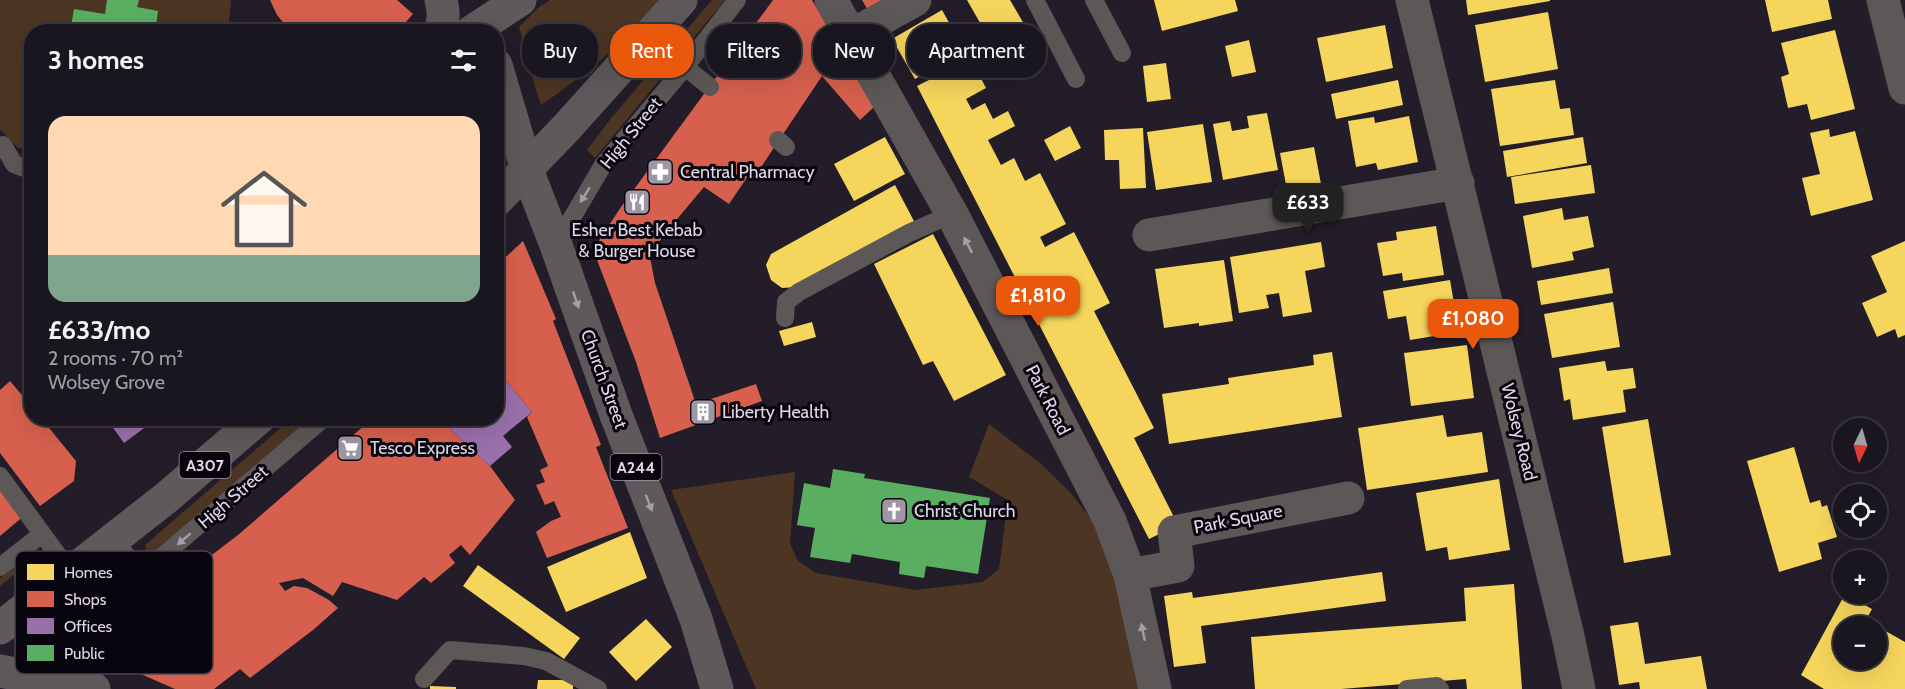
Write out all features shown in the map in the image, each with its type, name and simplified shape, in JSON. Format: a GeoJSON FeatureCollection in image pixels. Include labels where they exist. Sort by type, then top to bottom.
{"type":"FeatureCollection","features":[{"type":"Feature","properties":{"kind":"main road"},"geometry":{"type":"LineString","coordinates":[[441,0],[444,10],[441,24]]}},
{"type":"Feature","properties":{"kind":"main road"},"geometry":{"type":"LineString","coordinates":[[481,21],[520,0]]}},
{"type":"Feature","properties":{"kind":"main road"},"geometry":{"type":"LineString","coordinates":[[504,193],[527,171],[681,0]]}},
{"type":"Feature","properties":{"kind":"main road","name":"A244"},"geometry":{"type":"LineString","coordinates":[[504,92],[527,171]]}},
{"type":"Feature","properties":{"kind":"main road","name":"Church Street"},"geometry":{"type":"LineString","coordinates":[[527,171],[556,245],[616,415],[696,618],[717,689]]}},
{"type":"Feature","properties":{"kind":"main road","name":"A307"},"geometry":{"type":"LineString","coordinates":[[99,551],[166,498],[250,426]]}},
{"type":"Feature","properties":{"kind":"main road","name":"A307"},"geometry":{"type":"LineString","coordinates":[[0,628],[15,616]]}},
{"type":"Feature","properties":{"kind":"main road"},"geometry":{"type":"LineString","coordinates":[[0,671],[89,689]]}},
{"type":"Feature","properties":{"kind":"main road"},"geometry":{"type":"LineString","coordinates":[[76,674],[94,689]]}},
{"type":"Feature","properties":{"kind":"street","name":"Park Road"},"geometry":{"type":"LineString","coordinates":[[831,0],[845,24]]}},
{"type":"Feature","properties":{"kind":"street"},"geometry":{"type":"LineString","coordinates":[[872,24],[915,0]]}},
{"type":"Feature","properties":{"kind":"street","name":"Wolsey Road"},"geometry":{"type":"LineString","coordinates":[[1412,0],[1579,689]]}},
{"type":"Feature","properties":{"kind":"street"},"geometry":{"type":"LineString","coordinates":[[1883,0],[1905,88]]}},
{"type":"Feature","properties":{"kind":"street","name":"Park Road"},"geometry":{"type":"LineString","coordinates":[[876,78],[952,214],[1110,521],[1130,575],[1155,689]]}},
{"type":"Feature","properties":{"kind":"street"},"geometry":{"type":"LineString","coordinates":[[1149,235],[1458,183]]}},
{"type":"Feature","properties":{"kind":"street","name":"Park Square"},"geometry":{"type":"LineString","coordinates":[[1130,575],[1178,566],[1174,532],[1348,498]]}},
{"type":"Feature","properties":{"kind":"lane","name":"High Street"},"geometry":{"type":"LineString","coordinates":[[694,56],[737,0]]}},
{"type":"Feature","properties":{"kind":"lane"},"geometry":{"type":"LineString","coordinates":[[1035,0],[1076,79]]}},
{"type":"Feature","properties":{"kind":"lane"},"geometry":{"type":"LineString","coordinates":[[1094,0],[1122,53]]}},
{"type":"Feature","properties":{"kind":"lane"},"geometry":{"type":"LineString","coordinates":[[694,74],[710,87]]}},
{"type":"Feature","properties":{"kind":"lane","name":"High Street"},"geometry":{"type":"LineString","coordinates":[[556,245],[603,165],[677,78]]}},
{"type":"Feature","properties":{"kind":"lane"},"geometry":{"type":"LineString","coordinates":[[3,145],[14,164],[24,168]]}},
{"type":"Feature","properties":{"kind":"lane"},"geometry":{"type":"LineString","coordinates":[[785,318],[786,302],[799,292],[909,233],[952,214]]}},
{"type":"Feature","properties":{"kind":"lane","name":"High Street"},"geometry":{"type":"LineString","coordinates":[[169,551],[315,426]]}},
{"type":"Feature","properties":{"kind":"lane"},"geometry":{"type":"LineString","coordinates":[[0,476],[55,551]]}},
{"type":"Feature","properties":{"kind":"lane"},"geometry":{"type":"LineString","coordinates":[[20,551],[42,534]]}},
{"type":"Feature","properties":{"kind":"lane"},"geometry":{"type":"LineString","coordinates":[[114,539],[123,551]]}},
{"type":"Feature","properties":{"kind":"lane"},"geometry":{"type":"LineString","coordinates":[[0,567],[15,555]]}},
{"type":"Feature","properties":{"kind":"lane"},"geometry":{"type":"LineString","coordinates":[[424,679],[450,650],[524,656],[546,661],[598,689]]}},
{"type":"Feature","properties":{"kind":"lane"},"geometry":{"type":"LineString","coordinates":[[1407,689],[1437,686],[1440,689]]}},
{"type":"Feature","properties":{"kind":"shaded area"},"geometry":{"type":"Polygon","coordinates":[[[0,0],[231,0],[229,24],[24,24],[24,148],[18,148],[0,129],[0,0]]]}},
{"type":"Feature","properties":{"kind":"shaded area"},"geometry":{"type":"Polygon","coordinates":[[[550,0],[662,0],[640,24],[610,24],[610,52],[598,62],[598,24],[522,24],[550,0]]]}},
{"type":"Feature","properties":{"kind":"shaded area"},"geometry":{"type":"Polygon","coordinates":[[[712,0],[725,0],[694,38],[694,24],[691,24],[712,0]]]}},
{"type":"Feature","properties":{"kind":"shaded area"},"geometry":{"type":"Polygon","coordinates":[[[533,78],[579,78],[541,105],[533,78]]]}},
{"type":"Feature","properties":{"kind":"shaded area"},"geometry":{"type":"Polygon","coordinates":[[[645,78],[661,78],[595,158],[587,150],[645,78]]]}},
{"type":"Feature","properties":{"kind":"shaded area"},"geometry":{"type":"Polygon","coordinates":[[[989,424],[1040,463],[1070,492],[1100,531],[1116,564],[1141,689],[756,689],[671,490],[795,472],[790,544],[798,561],[816,573],[916,590],[983,582],[999,569],[1008,500],[969,477],[989,424]]]}},
{"type":"Feature","properties":{"kind":"shaded area"},"geometry":{"type":"Polygon","coordinates":[[[283,426],[301,426],[155,551],[146,551],[145,545],[283,426]]]}},
{"type":"Feature","properties":{"kind":"shaded area"},"geometry":{"type":"Polygon","coordinates":[[[15,567],[15,574],[0,586],[0,578],[15,567]]]}},
{"type":"Feature","properties":{"kind":"building: Homes"},"geometry":{"type":"Polygon","coordinates":[[[967,0],[1010,0],[1024,24],[981,24],[967,0]]]}},
{"type":"Feature","properties":{"kind":"building: Homes"},"geometry":{"type":"Polygon","coordinates":[[[1154,0],[1235,0],[1238,11],[1162,31],[1154,0]]]}},
{"type":"Feature","properties":{"kind":"building: Homes"},"geometry":{"type":"Polygon","coordinates":[[[1466,0],[1550,0],[1550,1],[1468,15],[1466,0]]]}},
{"type":"Feature","properties":{"kind":"building: Homes"},"geometry":{"type":"Polygon","coordinates":[[[1765,0],[1828,0],[1832,19],[1772,32],[1765,0]]]}},
{"type":"Feature","properties":{"kind":"building: Homes"},"geometry":{"type":"Polygon","coordinates":[[[942,10],[950,24],[918,24],[942,10]]]}},
{"type":"Feature","properties":{"kind":"building: Homes"},"geometry":{"type":"Polygon","coordinates":[[[1548,12],[1558,69],[1485,82],[1475,25],[1548,12]]]}},
{"type":"Feature","properties":{"kind":"building: Homes"},"geometry":{"type":"Polygon","coordinates":[[[1385,25],[1393,68],[1326,82],[1317,38],[1385,25]]]}},
{"type":"Feature","properties":{"kind":"building: Homes"},"geometry":{"type":"Polygon","coordinates":[[[907,30],[907,65],[895,44],[895,37],[907,30]]]}},
{"type":"Feature","properties":{"kind":"building: Homes"},"geometry":{"type":"Polygon","coordinates":[[[1835,30],[1855,109],[1811,120],[1807,104],[1788,108],[1781,77],[1789,74],[1781,43],[1835,30]]]}},
{"type":"Feature","properties":{"kind":"building: Homes"},"geometry":{"type":"Polygon","coordinates":[[[1249,40],[1256,72],[1232,77],[1225,46],[1249,40]]]}},
{"type":"Feature","properties":{"kind":"building: Homes"},"geometry":{"type":"Polygon","coordinates":[[[1166,63],[1171,99],[1147,102],[1143,66],[1166,63]]]}},
{"type":"Feature","properties":{"kind":"building: Homes"},"geometry":{"type":"Polygon","coordinates":[[[933,78],[981,78],[986,88],[966,99],[972,110],[985,103],[993,119],[1008,111],[1015,126],[988,140],[1001,165],[1014,158],[1025,181],[1040,173],[1066,224],[1040,237],[1045,247],[1074,232],[1110,303],[1094,311],[1154,428],[1134,438],[1178,525],[1149,539],[917,86],[933,78]]]}},
{"type":"Feature","properties":{"kind":"building: Homes"},"geometry":{"type":"Polygon","coordinates":[[[1398,80],[1403,105],[1336,119],[1331,94],[1398,80]]]}},
{"type":"Feature","properties":{"kind":"building: Homes"},"geometry":{"type":"Polygon","coordinates":[[[1555,80],[1560,109],[1570,108],[1574,135],[1500,146],[1491,89],[1555,80]]]}},
{"type":"Feature","properties":{"kind":"building: Homes"},"geometry":{"type":"Polygon","coordinates":[[[1267,113],[1278,170],[1223,180],[1213,124],[1230,121],[1232,131],[1249,128],[1247,116],[1267,113]]]}},
{"type":"Feature","properties":{"kind":"building: Homes"},"geometry":{"type":"Polygon","coordinates":[[[1409,116],[1418,162],[1378,170],[1376,163],[1356,167],[1348,121],[1374,117],[1375,123],[1409,116]]]}},
{"type":"Feature","properties":{"kind":"building: Homes"},"geometry":{"type":"Polygon","coordinates":[[[1203,124],[1212,182],[1156,190],[1147,132],[1203,124]]]}},
{"type":"Feature","properties":{"kind":"building: Homes"},"geometry":{"type":"Polygon","coordinates":[[[1070,126],[1081,148],[1055,161],[1044,140],[1070,126]]]}},
{"type":"Feature","properties":{"kind":"building: Homes"},"geometry":{"type":"Polygon","coordinates":[[[1143,128],[1146,188],[1120,189],[1119,160],[1105,160],[1104,130],[1143,128]]]}},
{"type":"Feature","properties":{"kind":"building: Homes"},"geometry":{"type":"Polygon","coordinates":[[[1829,129],[1830,137],[1855,131],[1873,200],[1811,216],[1802,178],[1820,174],[1810,133],[1829,129]]]}},
{"type":"Feature","properties":{"kind":"building: Homes"},"geometry":{"type":"Polygon","coordinates":[[[885,137],[905,174],[854,201],[834,164],[885,137]]]}},
{"type":"Feature","properties":{"kind":"building: Homes"},"geometry":{"type":"Polygon","coordinates":[[[1583,137],[1587,163],[1507,177],[1503,151],[1583,137]]]}},
{"type":"Feature","properties":{"kind":"building: Homes"},"geometry":{"type":"Polygon","coordinates":[[[1314,147],[1321,184],[1287,190],[1280,153],[1314,147]]]}},
{"type":"Feature","properties":{"kind":"building: Homes"},"geometry":{"type":"Polygon","coordinates":[[[1591,165],[1595,193],[1515,204],[1511,177],[1591,165]]]}},
{"type":"Feature","properties":{"kind":"building: Homes"},"geometry":{"type":"Polygon","coordinates":[[[895,185],[916,225],[797,287],[782,288],[771,280],[766,265],[771,254],[895,185]]]}},
{"type":"Feature","properties":{"kind":"building: Homes"},"geometry":{"type":"Polygon","coordinates":[[[1562,208],[1564,220],[1588,216],[1594,247],[1572,252],[1574,260],[1532,268],[1523,216],[1562,208]]]}},
{"type":"Feature","properties":{"kind":"building: Homes"},"geometry":{"type":"Polygon","coordinates":[[[1436,226],[1444,275],[1403,281],[1402,273],[1383,276],[1377,243],[1397,240],[1396,232],[1436,226]]]}},
{"type":"Feature","properties":{"kind":"building: Homes"},"geometry":{"type":"Polygon","coordinates":[[[933,234],[1006,375],[954,401],[933,361],[923,365],[874,264],[933,234]]]}},
{"type":"Feature","properties":{"kind":"building: Homes"},"geometry":{"type":"Polygon","coordinates":[[[1905,241],[1905,335],[1898,338],[1895,329],[1877,337],[1862,303],[1887,292],[1871,256],[1905,241]]]}},
{"type":"Feature","properties":{"kind":"building: Homes"},"geometry":{"type":"Polygon","coordinates":[[[1321,242],[1325,267],[1305,271],[1312,312],[1283,317],[1279,293],[1266,295],[1269,308],[1239,313],[1230,257],[1321,242]]]}},
{"type":"Feature","properties":{"kind":"building: Homes"},"geometry":{"type":"Polygon","coordinates":[[[1224,260],[1233,321],[1164,328],[1155,269],[1224,260]]]}},
{"type":"Feature","properties":{"kind":"building: Homes"},"geometry":{"type":"Polygon","coordinates":[[[1609,268],[1613,293],[1541,305],[1537,281],[1609,268]]]}},
{"type":"Feature","properties":{"kind":"building: Homes"},"geometry":{"type":"Polygon","coordinates":[[[1450,280],[1459,332],[1410,340],[1406,316],[1388,319],[1383,291],[1450,280]]]}},
{"type":"Feature","properties":{"kind":"building: Homes"},"geometry":{"type":"Polygon","coordinates":[[[1613,302],[1620,347],[1552,358],[1544,314],[1613,302]]]}},
{"type":"Feature","properties":{"kind":"building: Homes"},"geometry":{"type":"Polygon","coordinates":[[[812,322],[816,337],[784,346],[779,331],[812,322]]]}},
{"type":"Feature","properties":{"kind":"building: Homes"},"geometry":{"type":"Polygon","coordinates":[[[1467,345],[1474,398],[1411,406],[1404,353],[1467,345]]]}},
{"type":"Feature","properties":{"kind":"building: Homes"},"geometry":{"type":"Polygon","coordinates":[[[1332,352],[1342,417],[1169,444],[1162,394],[1229,384],[1228,378],[1314,365],[1313,355],[1332,352]]]}},
{"type":"Feature","properties":{"kind":"building: Homes"},"geometry":{"type":"Polygon","coordinates":[[[1605,361],[1607,371],[1633,368],[1636,388],[1623,390],[1626,412],[1573,420],[1570,399],[1564,401],[1559,368],[1605,361]]]}},
{"type":"Feature","properties":{"kind":"building: Homes"},"geometry":{"type":"Polygon","coordinates":[[[1443,415],[1447,437],[1482,432],[1488,472],[1367,490],[1358,428],[1443,415]]]}},
{"type":"Feature","properties":{"kind":"building: Homes"},"geometry":{"type":"Polygon","coordinates":[[[1648,419],[1671,555],[1624,563],[1602,427],[1648,419]]]}},
{"type":"Feature","properties":{"kind":"building: Homes"},"geometry":{"type":"Polygon","coordinates":[[[1794,447],[1810,503],[1820,500],[1822,507],[1827,505],[1833,524],[1834,538],[1818,543],[1822,559],[1779,572],[1747,461],[1794,447]]]}},
{"type":"Feature","properties":{"kind":"building: Homes"},"geometry":{"type":"Polygon","coordinates":[[[1499,479],[1510,550],[1449,560],[1447,547],[1426,551],[1416,493],[1499,479]]]}},
{"type":"Feature","properties":{"kind":"building: Homes"},"geometry":{"type":"Polygon","coordinates":[[[630,532],[647,578],[566,612],[547,567],[630,532]]]}},
{"type":"Feature","properties":{"kind":"building: Homes"},"geometry":{"type":"Polygon","coordinates":[[[478,565],[580,638],[564,659],[463,586],[478,565]]]}},
{"type":"Feature","properties":{"kind":"building: Homes"},"geometry":{"type":"Polygon","coordinates":[[[1382,572],[1386,601],[1201,626],[1206,663],[1174,667],[1164,596],[1192,592],[1193,598],[1382,572]]]}},
{"type":"Feature","properties":{"kind":"building: Homes"},"geometry":{"type":"Polygon","coordinates":[[[1514,584],[1522,689],[1467,689],[1466,679],[1341,689],[1255,689],[1251,637],[1466,621],[1464,588],[1514,584]]]}},
{"type":"Feature","properties":{"kind":"building: Homes"},"geometry":{"type":"Polygon","coordinates":[[[1840,604],[1863,604],[1872,609],[1868,616],[1833,616],[1840,604]]]}},
{"type":"Feature","properties":{"kind":"building: Homes"},"geometry":{"type":"Polygon","coordinates":[[[1833,616],[1833,670],[1887,670],[1887,632],[1905,642],[1905,689],[1824,689],[1801,675],[1833,616]]]}},
{"type":"Feature","properties":{"kind":"building: Homes"},"geometry":{"type":"Polygon","coordinates":[[[646,619],[672,647],[636,681],[609,652],[646,619]]]}},
{"type":"Feature","properties":{"kind":"building: Homes"},"geometry":{"type":"Polygon","coordinates":[[[1638,622],[1645,664],[1701,656],[1707,689],[1640,689],[1639,682],[1619,685],[1610,626],[1638,622]]]}},
{"type":"Feature","properties":{"kind":"building: Homes"},"geometry":{"type":"Polygon","coordinates":[[[538,680],[573,680],[573,689],[537,689],[538,680]]]}},
{"type":"Feature","properties":{"kind":"building: Homes"},"geometry":{"type":"Polygon","coordinates":[[[430,686],[456,687],[456,689],[430,689],[430,686]]]}},
{"type":"Feature","properties":{"kind":"building: Shops"},"geometry":{"type":"Polygon","coordinates":[[[270,0],[397,0],[413,14],[404,24],[284,24],[270,0]]]}},
{"type":"Feature","properties":{"kind":"building: Shops"},"geometry":{"type":"Polygon","coordinates":[[[773,0],[812,0],[826,24],[813,24],[813,78],[821,78],[753,179],[748,176],[729,204],[704,187],[663,236],[650,257],[655,283],[696,404],[756,384],[762,401],[660,438],[636,362],[594,252],[621,207],[716,78],[801,78],[801,24],[755,24],[773,0]]]}},
{"type":"Feature","properties":{"kind":"building: Shops"},"geometry":{"type":"Polygon","coordinates":[[[862,0],[894,0],[869,12],[862,0]]]}},
{"type":"Feature","properties":{"kind":"building: Shops"},"geometry":{"type":"Polygon","coordinates":[[[824,78],[857,78],[874,107],[860,120],[824,78]]]}},
{"type":"Feature","properties":{"kind":"building: Shops"},"geometry":{"type":"Polygon","coordinates":[[[523,241],[556,319],[553,321],[601,445],[596,447],[628,528],[547,558],[536,532],[561,517],[554,501],[545,505],[536,485],[545,482],[540,470],[548,466],[527,417],[532,412],[504,379],[504,259],[523,241]]]}},
{"type":"Feature","properties":{"kind":"building: Shops"},"geometry":{"type":"Polygon","coordinates":[[[10,381],[24,398],[24,426],[48,426],[76,461],[74,481],[40,506],[0,453],[0,390],[10,381]]]}},
{"type":"Feature","properties":{"kind":"building: Shops"},"geometry":{"type":"Polygon","coordinates":[[[364,426],[447,426],[490,466],[515,500],[470,555],[461,545],[449,555],[455,563],[431,583],[424,577],[397,600],[342,582],[333,596],[303,578],[279,583],[285,591],[294,586],[307,588],[329,600],[338,608],[250,678],[240,669],[214,689],[175,689],[141,674],[213,674],[213,554],[364,426]]]}},
{"type":"Feature","properties":{"kind":"building: Shops"},"geometry":{"type":"Polygon","coordinates":[[[0,483],[25,515],[0,536],[0,483]]]}},
{"type":"Feature","properties":{"kind":"building: Offices"},"geometry":{"type":"Polygon","coordinates":[[[504,379],[532,412],[503,436],[512,447],[490,466],[447,426],[504,426],[504,379]]]}},
{"type":"Feature","properties":{"kind":"building: Offices"},"geometry":{"type":"Polygon","coordinates":[[[112,426],[147,426],[124,443],[112,426]]]}},
{"type":"Feature","properties":{"kind":"building: Public"},"geometry":{"type":"Polygon","coordinates":[[[107,0],[139,0],[137,7],[158,11],[156,24],[71,24],[74,9],[105,14],[107,0]]]}},
{"type":"Feature","properties":{"kind":"building: Public","name":"Christ Church"},"geometry":{"type":"Polygon","coordinates":[[[833,469],[865,474],[864,478],[990,498],[978,574],[926,566],[924,578],[899,574],[900,562],[852,554],[850,563],[810,557],[815,528],[797,525],[804,483],[830,488],[833,469]]]}},
{"type":"Feature","properties":{"kind":"place","name":"Central Pharmacy"},"geometry":{"type":"Point","coordinates":[660,172]}},
{"type":"Feature","properties":{"kind":"place","name":"Esher Best Kebab & Burger House"},"geometry":{"type":"Point","coordinates":[637,202]}},
{"type":"Feature","properties":{"kind":"place","name":"Liberty Health"},"geometry":{"type":"Point","coordinates":[703,412]}},
{"type":"Feature","properties":{"kind":"place","name":"Tesco Express"},"geometry":{"type":"Point","coordinates":[350,448]}},
{"type":"Feature","properties":{"kind":"place","name":"Christ Church"},"geometry":{"type":"Point","coordinates":[894,511]}}]}
